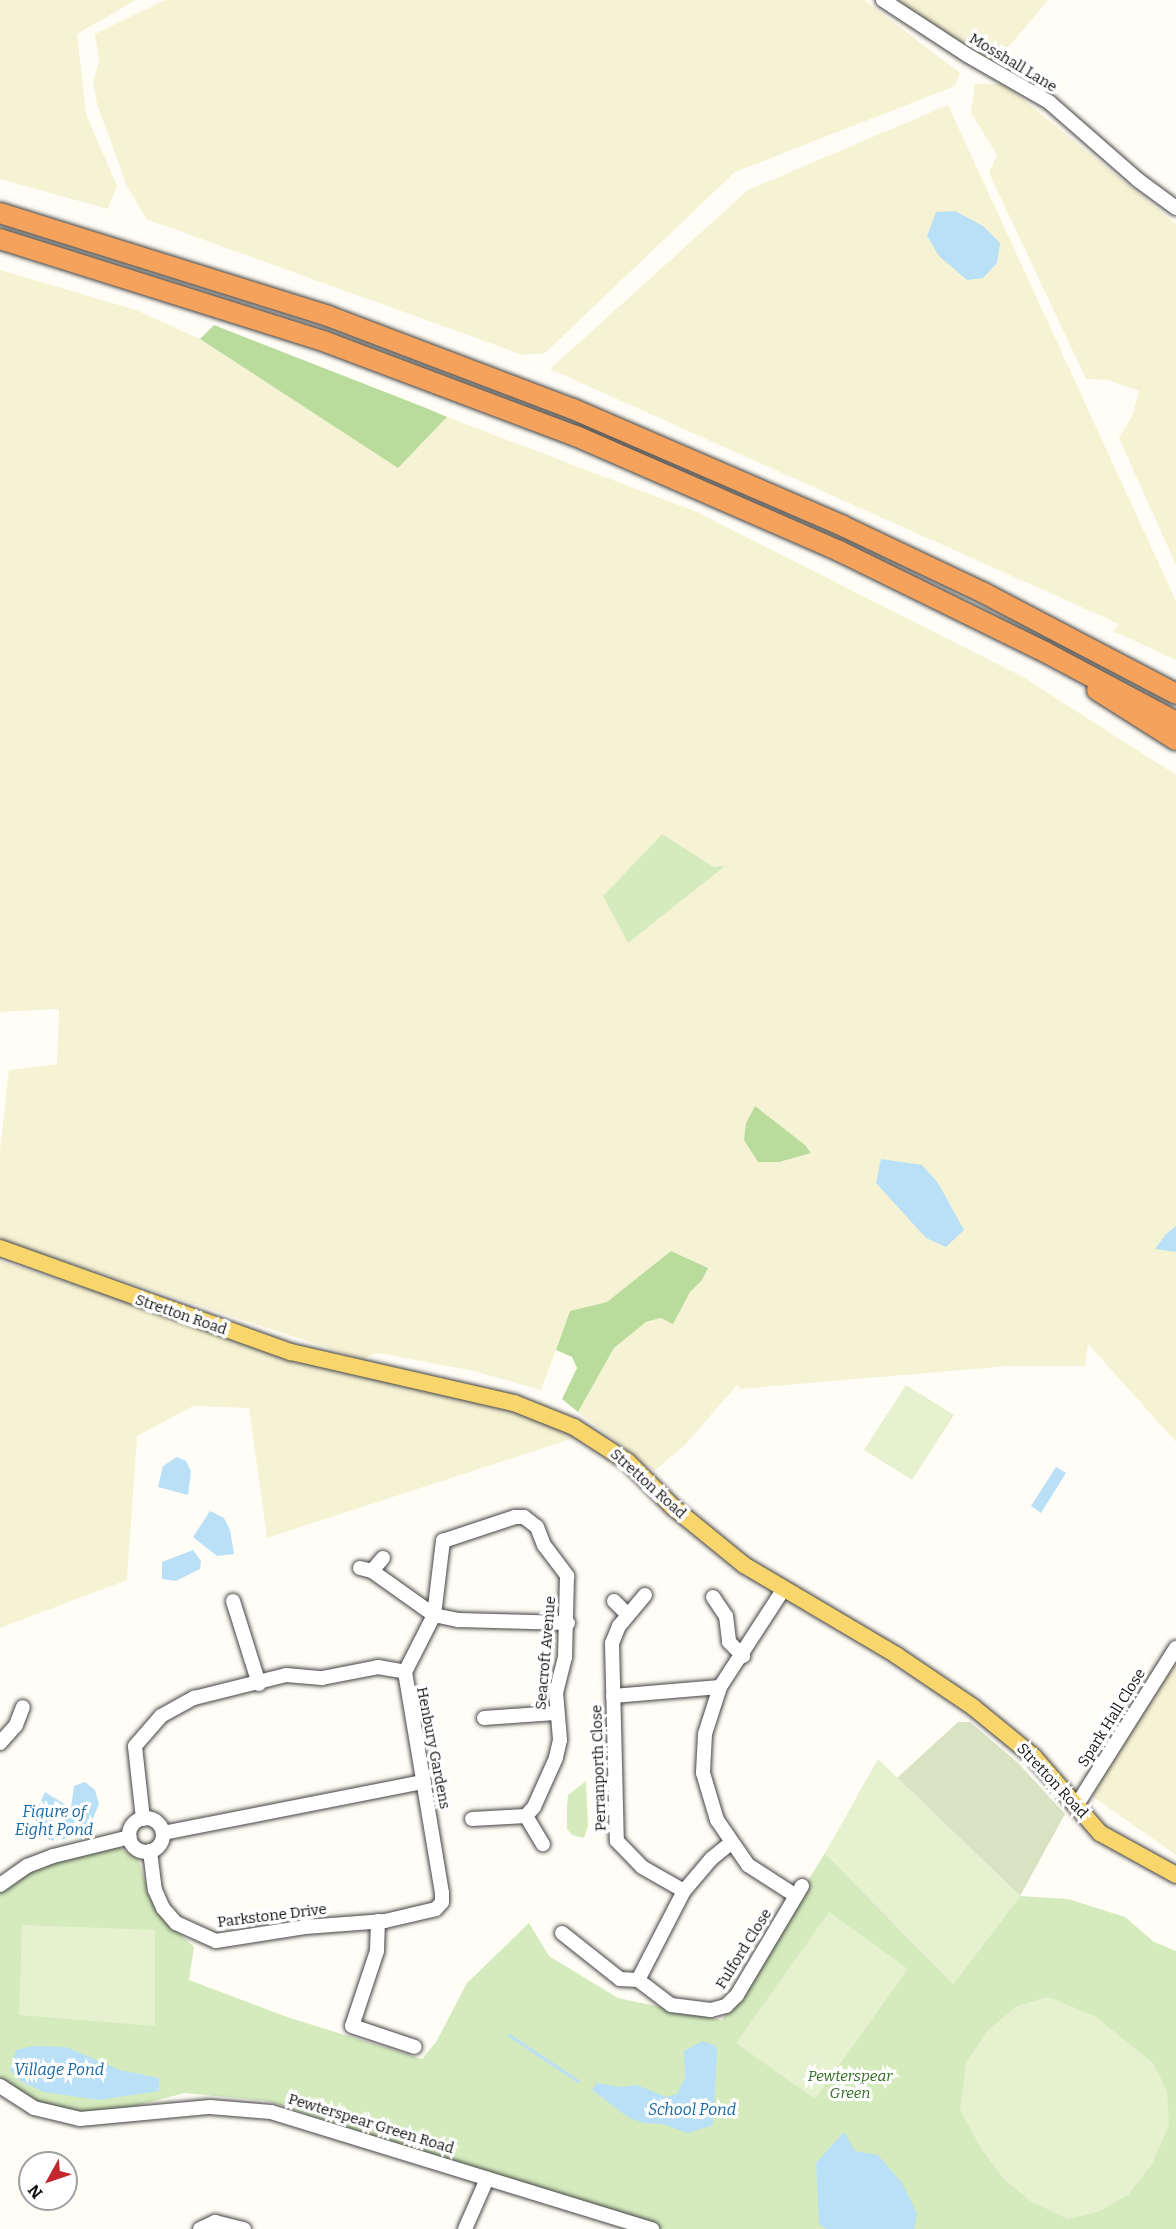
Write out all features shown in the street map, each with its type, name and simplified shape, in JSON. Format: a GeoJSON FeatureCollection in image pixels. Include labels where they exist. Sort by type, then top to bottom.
{"type":"FeatureCollection","features":[{"type":"Feature","properties":{"kind":"highway"},"geometry":{"type":"LineString","coordinates":[[0,213],[328,316],[573,409],[843,526],[984,592],[1176,694]]}},
{"type":"Feature","properties":{"kind":"highway"},"geometry":{"type":"LineString","coordinates":[[0,239],[323,341],[576,436],[839,551],[1045,652],[1176,722]]}},
{"type":"Feature","properties":{"kind":"highway"},"geometry":{"type":"LineString","coordinates":[[1045,652],[1118,706],[1176,740]]}},
{"type":"Feature","properties":{"kind":"highway"},"geometry":{"type":"LineString","coordinates":[[1126,667],[1176,685]]}},
{"type":"Feature","properties":{"kind":"main road","name":"Stretton Road"},"geometry":{"type":"LineString","coordinates":[[0,1248],[291,1352],[474,1392],[538,1410],[610,1449],[706,1536],[783,1590],[930,1676],[1027,1751],[1076,1806],[1112,1841],[1176,1875]]}},
{"type":"Feature","properties":{"kind":"street","name":"Mosshall Lane"},"geometry":{"type":"LineString","coordinates":[[883,0],[967,55],[1049,102],[1138,180],[1176,208]]}},
{"type":"Feature","properties":{"kind":"street","name":"Seacroft Avenue"},"geometry":{"type":"LineString","coordinates":[[434,1615],[443,1541],[515,1517],[532,1522],[567,1576],[568,1623],[555,1713],[560,1740],[556,1758],[534,1807],[526,1816]]}},
{"type":"Feature","properties":{"kind":"street"},"geometry":{"type":"LineString","coordinates":[[383,1558],[366,1570],[434,1615],[458,1620],[568,1623]]}},
{"type":"Feature","properties":{"kind":"street"},"geometry":{"type":"LineString","coordinates":[[566,1942],[620,1979],[638,1980],[684,1891],[711,1859],[731,1843],[717,1820],[703,1773],[705,1734],[720,1687],[743,1656],[783,1590]]}},
{"type":"Feature","properties":{"kind":"street","name":"Perranporth Close"},"geometry":{"type":"LineString","coordinates":[[645,1595],[627,1614],[612,1643],[617,1841],[642,1867],[684,1891]]}},
{"type":"Feature","properties":{"kind":"street"},"geometry":{"type":"LineString","coordinates":[[713,1597],[726,1616],[729,1642],[743,1656]]}},
{"type":"Feature","properties":{"kind":"street"},"geometry":{"type":"LineString","coordinates":[[614,1600],[627,1614]]}},
{"type":"Feature","properties":{"kind":"street"},"geometry":{"type":"LineString","coordinates":[[233,1601],[259,1684]]}},
{"type":"Feature","properties":{"kind":"street","name":"Henbury Gardens"},"geometry":{"type":"LineString","coordinates":[[434,1615],[405,1672],[442,1893]]}},
{"type":"Feature","properties":{"kind":"street","name":"Spark Hall Close"},"geometry":{"type":"LineString","coordinates":[[1076,1806],[1176,1648]]}},
{"type":"Feature","properties":{"kind":"street"},"geometry":{"type":"LineString","coordinates":[[144,1819],[135,1746],[161,1716],[194,1698],[259,1684],[286,1675],[322,1678],[378,1667],[405,1672]]}},
{"type":"Feature","properties":{"kind":"street"},"geometry":{"type":"LineString","coordinates":[[613,1696],[720,1687]]}},
{"type":"Feature","properties":{"kind":"street"},"geometry":{"type":"LineString","coordinates":[[0,1743],[19,1720],[22,1704]]}},
{"type":"Feature","properties":{"kind":"street"},"geometry":{"type":"LineString","coordinates":[[484,1718],[555,1713]]}},
{"type":"Feature","properties":{"kind":"street"},"geometry":{"type":"LineString","coordinates":[[163,1833],[423,1782]]}},
{"type":"Feature","properties":{"kind":"street"},"geometry":{"type":"LineString","coordinates":[[472,1819],[526,1816],[543,1844]]}},
{"type":"Feature","properties":{"kind":"street"},"geometry":{"type":"LineString","coordinates":[[144,1819],[155,1821],[163,1833],[161,1843],[150,1851],[139,1850],[130,1837],[135,1823],[144,1819]]}},
{"type":"Feature","properties":{"kind":"street"},"geometry":{"type":"LineString","coordinates":[[0,1885],[27,1866],[53,1856],[130,1837]]}},
{"type":"Feature","properties":{"kind":"street","name":"Fulford Close"},"geometry":{"type":"LineString","coordinates":[[638,1980],[671,2005],[721,2008],[737,1995],[799,1891],[748,1865],[731,1843]]}},
{"type":"Feature","properties":{"kind":"street","name":"Parkstone Drive"},"geometry":{"type":"LineString","coordinates":[[150,1851],[155,1890],[163,1908],[176,1923],[205,1938],[236,1940],[305,1927],[378,1921],[436,1909],[442,1893]]}},
{"type":"Feature","properties":{"kind":"street"},"geometry":{"type":"LineString","coordinates":[[378,1921],[377,1951],[352,2026],[415,2047]]}},
{"type":"Feature","properties":{"kind":"street","name":"Pewterspear Green Road"},"geometry":{"type":"LineString","coordinates":[[0,2086],[34,2108],[80,2119],[210,2107],[271,2112],[652,2229]]}},
{"type":"Feature","properties":{"kind":"street"},"geometry":{"type":"LineString","coordinates":[[465,2229],[487,2179]]}},
{"type":"Feature","properties":{"kind":"street"},"geometry":{"type":"LineString","coordinates":[[200,2229],[215,2222],[244,2229]]}},
{"type":"Feature","properties":{"kind":"shaded area"},"geometry":{"type":"Polygon","coordinates":[[[0,0],[136,0],[77,34],[86,114],[117,186],[108,209],[0,179],[0,0]]]}},
{"type":"Feature","properties":{"kind":"shaded area"},"geometry":{"type":"Polygon","coordinates":[[[165,0],[864,0],[960,73],[955,86],[735,172],[545,353],[523,355],[146,219],[126,184],[97,104],[93,82],[99,61],[95,34],[165,0]]]}},
{"type":"Feature","properties":{"kind":"shaded area"},"geometry":{"type":"Polygon","coordinates":[[[883,0],[1048,0],[991,68],[883,0]]]}},
{"type":"Feature","properties":{"kind":"shaded area"},"geometry":{"type":"Polygon","coordinates":[[[975,84],[1004,84],[1176,224],[1176,565],[1119,438],[1133,414],[1139,391],[1108,380],[1086,379],[989,173],[997,155],[971,113],[975,84]]]}},
{"type":"Feature","properties":{"kind":"shaded area"},"geometry":{"type":"Polygon","coordinates":[[[948,105],[1176,601],[1176,660],[1113,631],[1119,624],[550,369],[748,190],[948,105]]]}},
{"type":"Feature","properties":{"kind":"shaded area"},"geometry":{"type":"Polygon","coordinates":[[[0,270],[136,310],[200,339],[398,468],[447,417],[697,512],[1023,677],[1176,775],[1176,1442],[1088,1344],[1085,1366],[1009,1366],[740,1389],[737,1385],[684,1446],[654,1471],[578,1412],[614,1348],[646,1322],[661,1318],[673,1323],[690,1292],[702,1280],[708,1268],[671,1251],[607,1302],[570,1311],[541,1390],[474,1371],[378,1353],[362,1359],[0,1240],[0,1151],[9,1070],[57,1064],[59,1009],[0,1012],[0,270]],[[662,834],[603,896],[628,943],[714,867],[662,834]]]}},
{"type":"Feature","properties":{"kind":"shaded area"},"geometry":{"type":"Polygon","coordinates":[[[0,1261],[290,1353],[472,1387],[586,1434],[267,1538],[249,1408],[193,1406],[137,1436],[127,1580],[0,1628],[0,1261]]]}},
{"type":"Feature","properties":{"kind":"shaded area"},"geometry":{"type":"Polygon","coordinates":[[[1176,1653],[1176,1855],[1092,1796],[1176,1653]]]}},
{"type":"Feature","properties":{"kind":"green space"},"geometry":{"type":"Polygon","coordinates":[[[214,325],[447,417],[398,468],[200,339],[214,325]]]}},
{"type":"Feature","properties":{"kind":"green space"},"geometry":{"type":"Polygon","coordinates":[[[662,834],[714,867],[725,866],[628,943],[603,896],[662,834]]]}},
{"type":"Feature","properties":{"kind":"green space"},"geometry":{"type":"Polygon","coordinates":[[[755,1106],[805,1145],[811,1153],[779,1162],[758,1162],[744,1140],[746,1123],[755,1106]]]}},
{"type":"Feature","properties":{"kind":"green space"},"geometry":{"type":"Polygon","coordinates":[[[671,1251],[708,1268],[702,1280],[690,1292],[673,1324],[661,1318],[646,1322],[614,1348],[578,1412],[562,1399],[577,1368],[572,1357],[556,1350],[570,1311],[607,1302],[671,1251]]]}},
{"type":"Feature","properties":{"kind":"green space"},"geometry":{"type":"Polygon","coordinates":[[[906,1385],[954,1415],[912,1480],[864,1450],[906,1385]]]}},
{"type":"Feature","properties":{"kind":"green space"},"geometry":{"type":"Polygon","coordinates":[[[958,1722],[970,1722],[1018,1763],[1065,1814],[1020,1896],[897,1778],[958,1722]]]}},
{"type":"Feature","properties":{"kind":"green space"},"geometry":{"type":"Polygon","coordinates":[[[878,1759],[1020,1896],[953,1984],[825,1853],[878,1759]]]}},
{"type":"Feature","properties":{"kind":"green space"},"geometry":{"type":"Polygon","coordinates":[[[586,1781],[588,1826],[584,1838],[572,1835],[567,1829],[567,1806],[568,1795],[586,1781]]]}},
{"type":"Feature","properties":{"kind":"green space","name":"Pewterspear Green"},"geometry":{"type":"Polygon","coordinates":[[[90,1846],[120,1848],[138,1859],[148,1891],[165,1921],[194,1947],[189,1980],[287,2017],[422,2059],[436,2042],[467,1983],[529,1923],[549,1956],[618,1998],[722,2020],[825,1853],[953,1984],[1020,1896],[1068,1899],[1125,1917],[1154,1942],[1176,1951],[1176,2229],[655,2229],[268,2101],[185,2093],[116,2111],[62,2115],[0,2085],[0,1884],[90,1846]]]}},
{"type":"Feature","properties":{"kind":"green space"},"geometry":{"type":"Polygon","coordinates":[[[829,1912],[908,1969],[815,2099],[736,2043],[829,1912]]]}},
{"type":"Feature","properties":{"kind":"green space"},"geometry":{"type":"Polygon","coordinates":[[[22,1925],[155,1930],[155,2026],[19,2015],[22,1925]]]}},
{"type":"Feature","properties":{"kind":"green space"},"geometry":{"type":"Polygon","coordinates":[[[1048,1997],[1095,2016],[1153,2063],[1167,2091],[1169,2125],[1152,2164],[1128,2195],[1098,2212],[1068,2219],[1030,2201],[1004,2179],[982,2150],[960,2110],[966,2063],[988,2030],[1017,2006],[1048,1997]]]}},
{"type":"Feature","properties":{"kind":"water"},"geometry":{"type":"Polygon","coordinates":[[[955,211],[983,226],[1000,243],[997,263],[983,278],[967,280],[939,256],[927,236],[936,212],[955,211]]]}},
{"type":"Feature","properties":{"kind":"water"},"geometry":{"type":"Polygon","coordinates":[[[881,1159],[922,1165],[938,1183],[964,1230],[946,1247],[926,1238],[876,1183],[881,1159]]]}},
{"type":"Feature","properties":{"kind":"water"},"geometry":{"type":"Polygon","coordinates":[[[1176,1226],[1176,1252],[1155,1249],[1166,1234],[1176,1226]]]}},
{"type":"Feature","properties":{"kind":"water"},"geometry":{"type":"Polygon","coordinates":[[[177,1457],[186,1461],[191,1471],[188,1495],[158,1487],[163,1466],[177,1457]]]}},
{"type":"Feature","properties":{"kind":"water"},"geometry":{"type":"Polygon","coordinates":[[[1056,1467],[1066,1473],[1041,1513],[1031,1506],[1056,1467]]]}},
{"type":"Feature","properties":{"kind":"water"},"geometry":{"type":"Polygon","coordinates":[[[210,1511],[224,1518],[230,1530],[234,1554],[217,1556],[193,1537],[210,1511]]]}},
{"type":"Feature","properties":{"kind":"water"},"geometry":{"type":"Polygon","coordinates":[[[193,1550],[201,1561],[200,1569],[176,1581],[162,1579],[162,1562],[193,1550]]]}},
{"type":"Feature","properties":{"kind":"water","name":"Figure of Eight Pond"},"geometry":{"type":"Polygon","coordinates":[[[85,1782],[95,1790],[99,1804],[86,1835],[76,1823],[72,1837],[54,1841],[41,1837],[32,1821],[45,1792],[71,1808],[74,1786],[85,1782]]]}},
{"type":"Feature","properties":{"kind":"water","name":"School Pond"},"geometry":{"type":"Polygon","coordinates":[[[703,2041],[716,2046],[717,2052],[713,2125],[688,2133],[663,2124],[644,2123],[629,2118],[592,2090],[596,2083],[620,2087],[637,2085],[666,2097],[677,2094],[685,2078],[684,2051],[703,2041]]]}},
{"type":"Feature","properties":{"kind":"water","name":"Village Pond"},"geometry":{"type":"Polygon","coordinates":[[[34,2046],[66,2047],[120,2070],[159,2078],[159,2091],[99,2100],[44,2092],[22,2082],[10,2070],[16,2050],[34,2046]]]}},
{"type":"Feature","properties":{"kind":"water"},"geometry":{"type":"Polygon","coordinates":[[[844,2132],[855,2151],[878,2155],[902,2183],[917,2213],[914,2229],[826,2229],[819,2224],[816,2163],[844,2132]]]}},
{"type":"Feature","properties":{"kind":"waterway"},"geometry":{"type":"LineString","coordinates":[[509,2035],[578,2081]]}}]}
